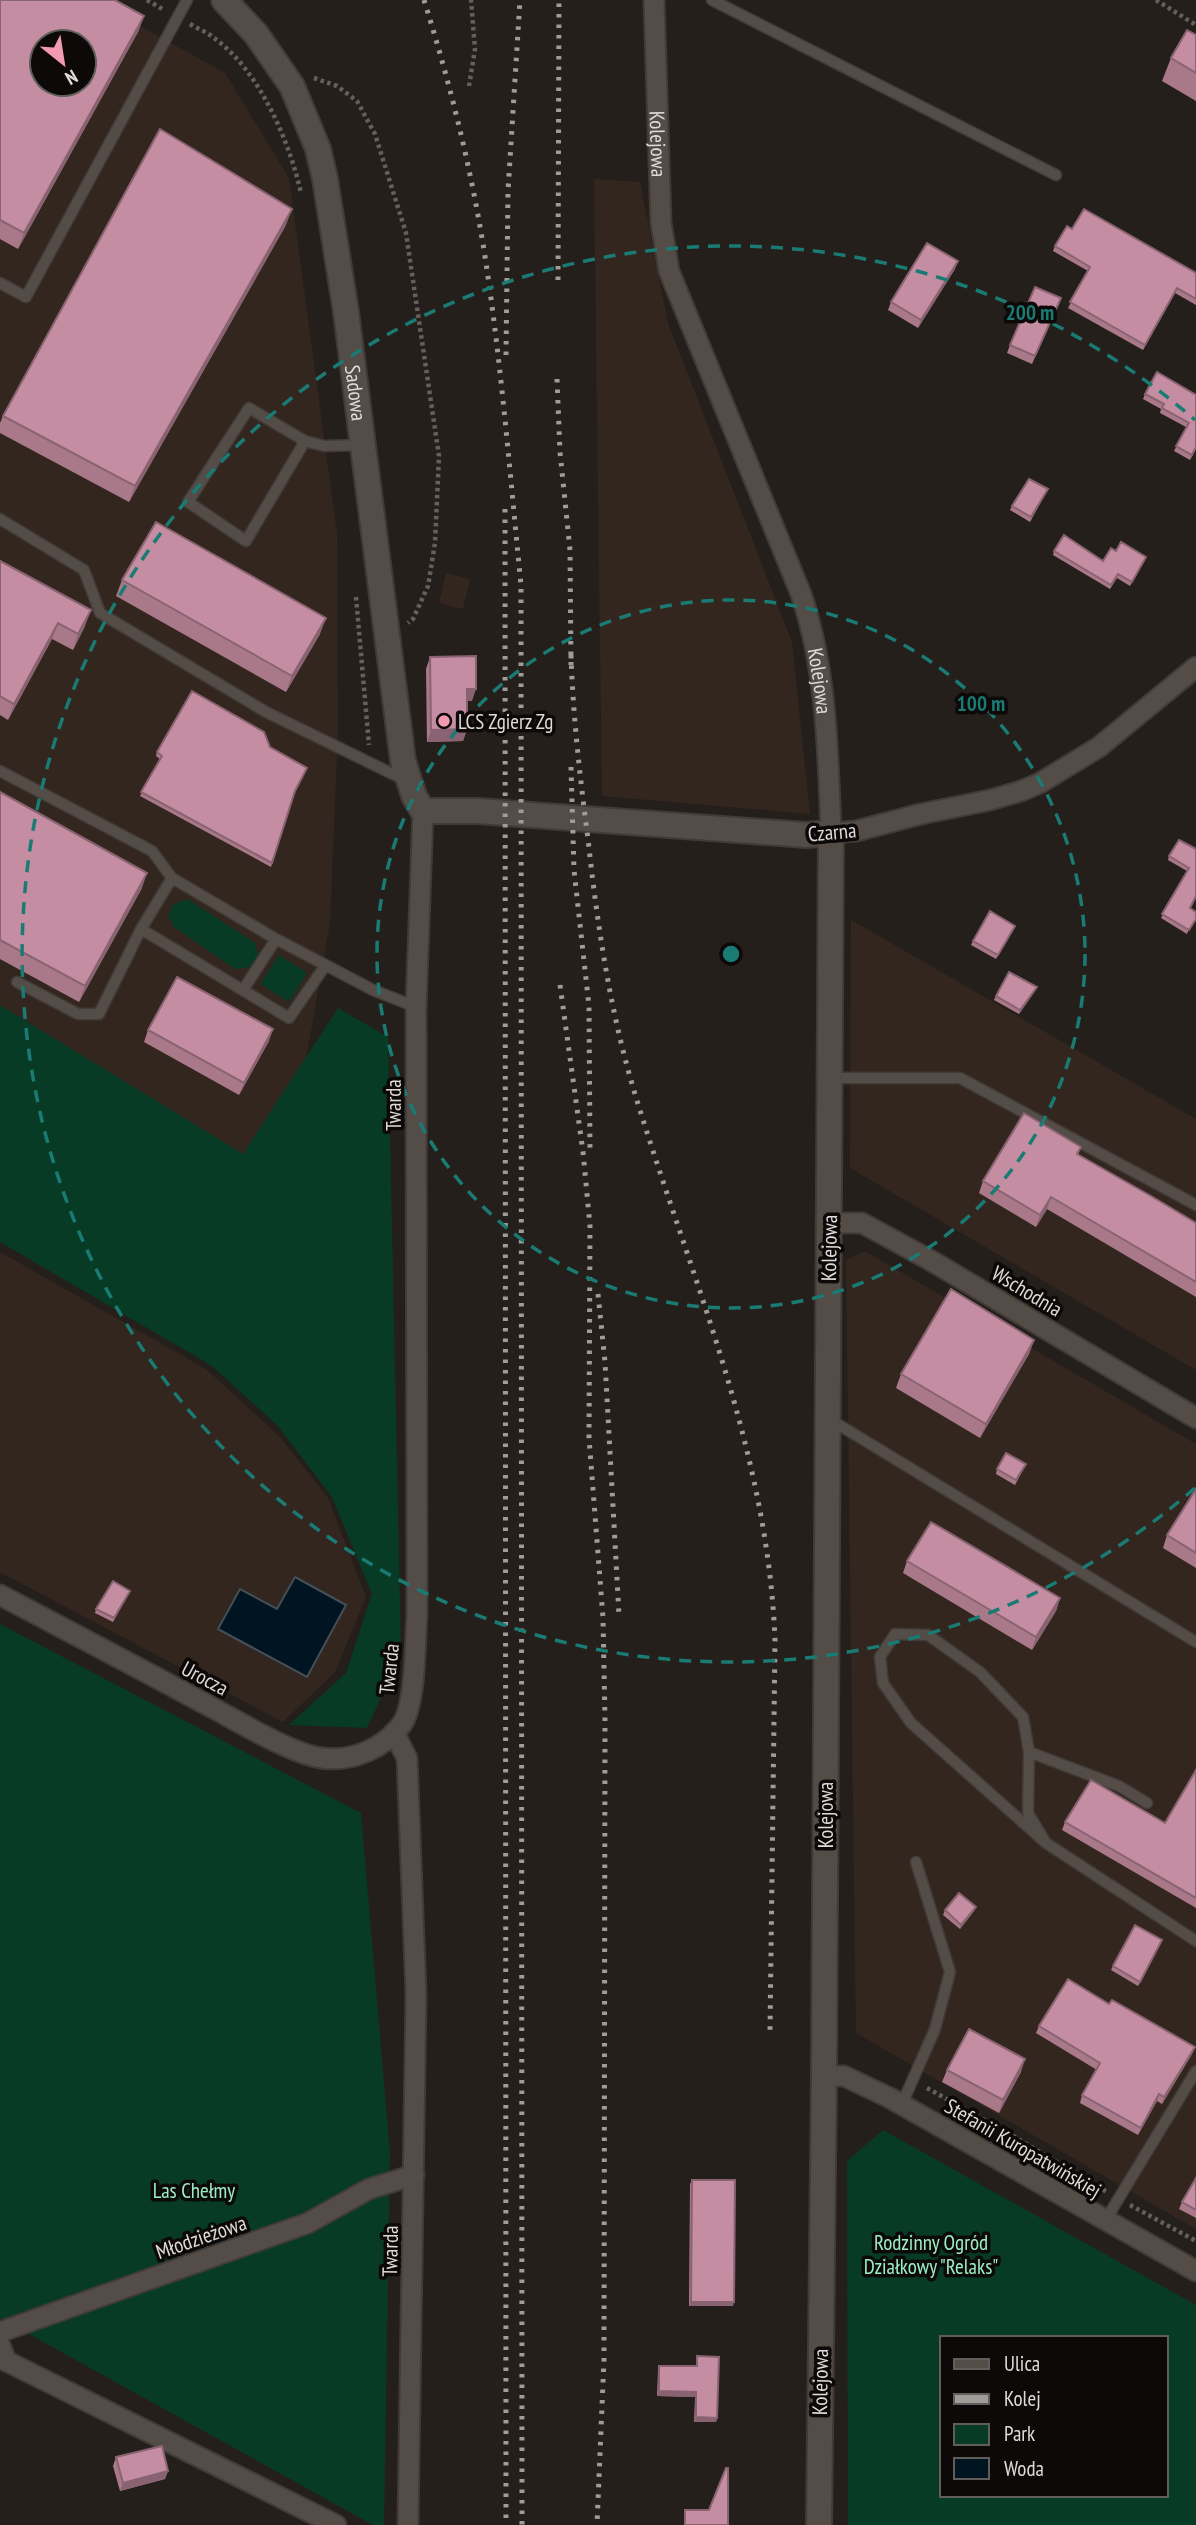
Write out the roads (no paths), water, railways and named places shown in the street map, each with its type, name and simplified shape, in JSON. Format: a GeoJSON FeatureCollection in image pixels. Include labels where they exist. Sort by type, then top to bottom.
{"type":"FeatureCollection","features":[{"type":"Feature","properties":{"kind":"street","name":"Sadowa"},"geometry":{"type":"LineString","coordinates":[[223,0],[256,34],[292,86],[307,120],[325,179],[346,312],[403,761],[414,796],[424,811]]}},
{"type":"Feature","properties":{"kind":"street","name":"Kolejowa"},"geometry":{"type":"LineString","coordinates":[[654,0],[661,223],[669,271],[801,594],[813,631],[826,722],[831,833],[828,1078],[830,1223],[818,2525]]}},
{"type":"Feature","properties":{"kind":"street","name":"Czarna"},"geometry":{"type":"LineString","coordinates":[[424,811],[478,811],[793,835],[856,831],[990,800],[1041,783],[1099,747],[1196,667]]}},
{"type":"Feature","properties":{"kind":"street","name":"Twarda"},"geometry":{"type":"LineString","coordinates":[[408,2525],[416,1994],[407,1758],[394,1733],[403,1723],[408,1710],[417,1615],[416,1007],[424,811]]}},
{"type":"Feature","properties":{"kind":"street","name":"Wschodnia"},"geometry":{"type":"LineString","coordinates":[[830,1223],[862,1223],[1196,1418]]}},
{"type":"Feature","properties":{"kind":"street","name":"Urocza"},"geometry":{"type":"LineString","coordinates":[[0,1595],[297,1750],[321,1758],[350,1757],[378,1746],[394,1733]]}},
{"type":"Feature","properties":{"kind":"street","name":"Stefanii Kuropatwińskiej"},"geometry":{"type":"LineString","coordinates":[[824,2076],[844,2076],[902,2104],[1196,2271]]}},
{"type":"Feature","properties":{"kind":"street","name":"Młodzieżowa"},"geometry":{"type":"LineString","coordinates":[[0,2332],[308,2223],[369,2189],[414,2175]]}},
{"type":"Feature","properties":{"kind":"street"},"geometry":{"type":"LineString","coordinates":[[0,2345],[6,2361],[336,2525]]}},
{"type":"Feature","properties":{"kind":"lane"},"geometry":{"type":"LineString","coordinates":[[0,283],[26,297],[187,0]]}},
{"type":"Feature","properties":{"kind":"lane"},"geometry":{"type":"LineString","coordinates":[[712,0],[1056,175]]}},
{"type":"Feature","properties":{"kind":"lane"},"geometry":{"type":"LineString","coordinates":[[305,441],[246,541],[188,502],[249,408],[305,441],[324,446],[363,445]]}},
{"type":"Feature","properties":{"kind":"lane"},"geometry":{"type":"LineString","coordinates":[[0,519],[84,570],[100,613],[266,712],[409,782]]}},
{"type":"Feature","properties":{"kind":"lane"},"geometry":{"type":"LineString","coordinates":[[0,771],[152,851],[172,878],[276,939],[373,990],[416,1007]]}},
{"type":"Feature","properties":{"kind":"lane"},"geometry":{"type":"LineString","coordinates":[[17,982],[78,1014],[99,1014],[141,929],[172,878]]}},
{"type":"Feature","properties":{"kind":"lane"},"geometry":{"type":"LineString","coordinates":[[141,929],[289,1018],[325,966]]}},
{"type":"Feature","properties":{"kind":"lane"},"geometry":{"type":"LineString","coordinates":[[243,990],[276,939]]}},
{"type":"Feature","properties":{"kind":"lane"},"geometry":{"type":"LineString","coordinates":[[828,1078],[960,1078],[1196,1205]]}},
{"type":"Feature","properties":{"kind":"lane"},"geometry":{"type":"LineString","coordinates":[[827,1418],[1196,1642]]}},
{"type":"Feature","properties":{"kind":"lane"},"geometry":{"type":"LineString","coordinates":[[1024,1816],[1029,1752],[1023,1717],[979,1672],[928,1635],[895,1634],[880,1657],[883,1683],[911,1723],[1024,1816],[1046,1843],[1196,1941]]}},
{"type":"Feature","properties":{"kind":"lane"},"geometry":{"type":"LineString","coordinates":[[1029,1752],[1119,1786],[1147,1803]]}},
{"type":"Feature","properties":{"kind":"lane"},"geometry":{"type":"LineString","coordinates":[[902,2104],[935,2029],[950,1972],[916,1862]]}},
{"type":"Feature","properties":{"kind":"lane"},"geometry":{"type":"LineString","coordinates":[[1105,2221],[1193,2083],[1196,2071]]}},
{"type":"Feature","properties":{"kind":"water"},"geometry":{"type":"Polygon","coordinates":[[[295,1577],[346,1605],[307,1677],[218,1629],[240,1589],[277,1609],[295,1577]]]}},
{"type":"Feature","properties":{"kind":"railway"},"geometry":{"type":"LineString","coordinates":[[424,0],[445,70],[484,248],[499,359],[521,585],[522,2525]]}},
{"type":"Feature","properties":{"kind":"railway"},"geometry":{"type":"LineString","coordinates":[[506,355],[508,191],[520,0]]}},
{"type":"Feature","properties":{"kind":"railway"},"geometry":{"type":"LineString","coordinates":[[558,280],[559,0]]}},
{"type":"Feature","properties":{"kind":"railway"},"geometry":{"type":"LineString","coordinates":[[557,379],[560,452],[570,550],[571,665]]}},
{"type":"Feature","properties":{"kind":"railway"},"geometry":{"type":"LineString","coordinates":[[505,509],[506,2525]]}},
{"type":"Feature","properties":{"kind":"railway"},"geometry":{"type":"LineString","coordinates":[[571,655],[577,747],[592,870],[617,1024],[632,1084],[722,1359],[757,1498],[769,1569],[775,1641],[770,2031]]}},
{"type":"Feature","properties":{"kind":"railway"},"geometry":{"type":"LineString","coordinates":[[571,767],[574,870],[589,1006],[590,1151]]}},
{"type":"Feature","properties":{"kind":"railway"},"geometry":{"type":"LineString","coordinates":[[560,985],[583,1152],[590,1226],[589,1438],[603,1618],[604,2359],[597,2525]]}},
{"type":"Feature","properties":{"kind":"railway"},"geometry":{"type":"LineString","coordinates":[[598,1294],[605,1362],[619,1615]]}},
{"type":"Feature","properties":{"kind":"place","name":"LCS Zgierz Zg"},"geometry":{"type":"Point","coordinates":[444,721]}},
{"type":"Feature","properties":{"kind":"park label","name":"Las Chełmy"},"geometry":{"type":"Point","coordinates":[194,2190]}},
{"type":"Feature","properties":{"kind":"park label","name":"Rodzinny Ogród Działkowy \"Relaks\""},"geometry":{"type":"Point","coordinates":[931,2254]}}]}
